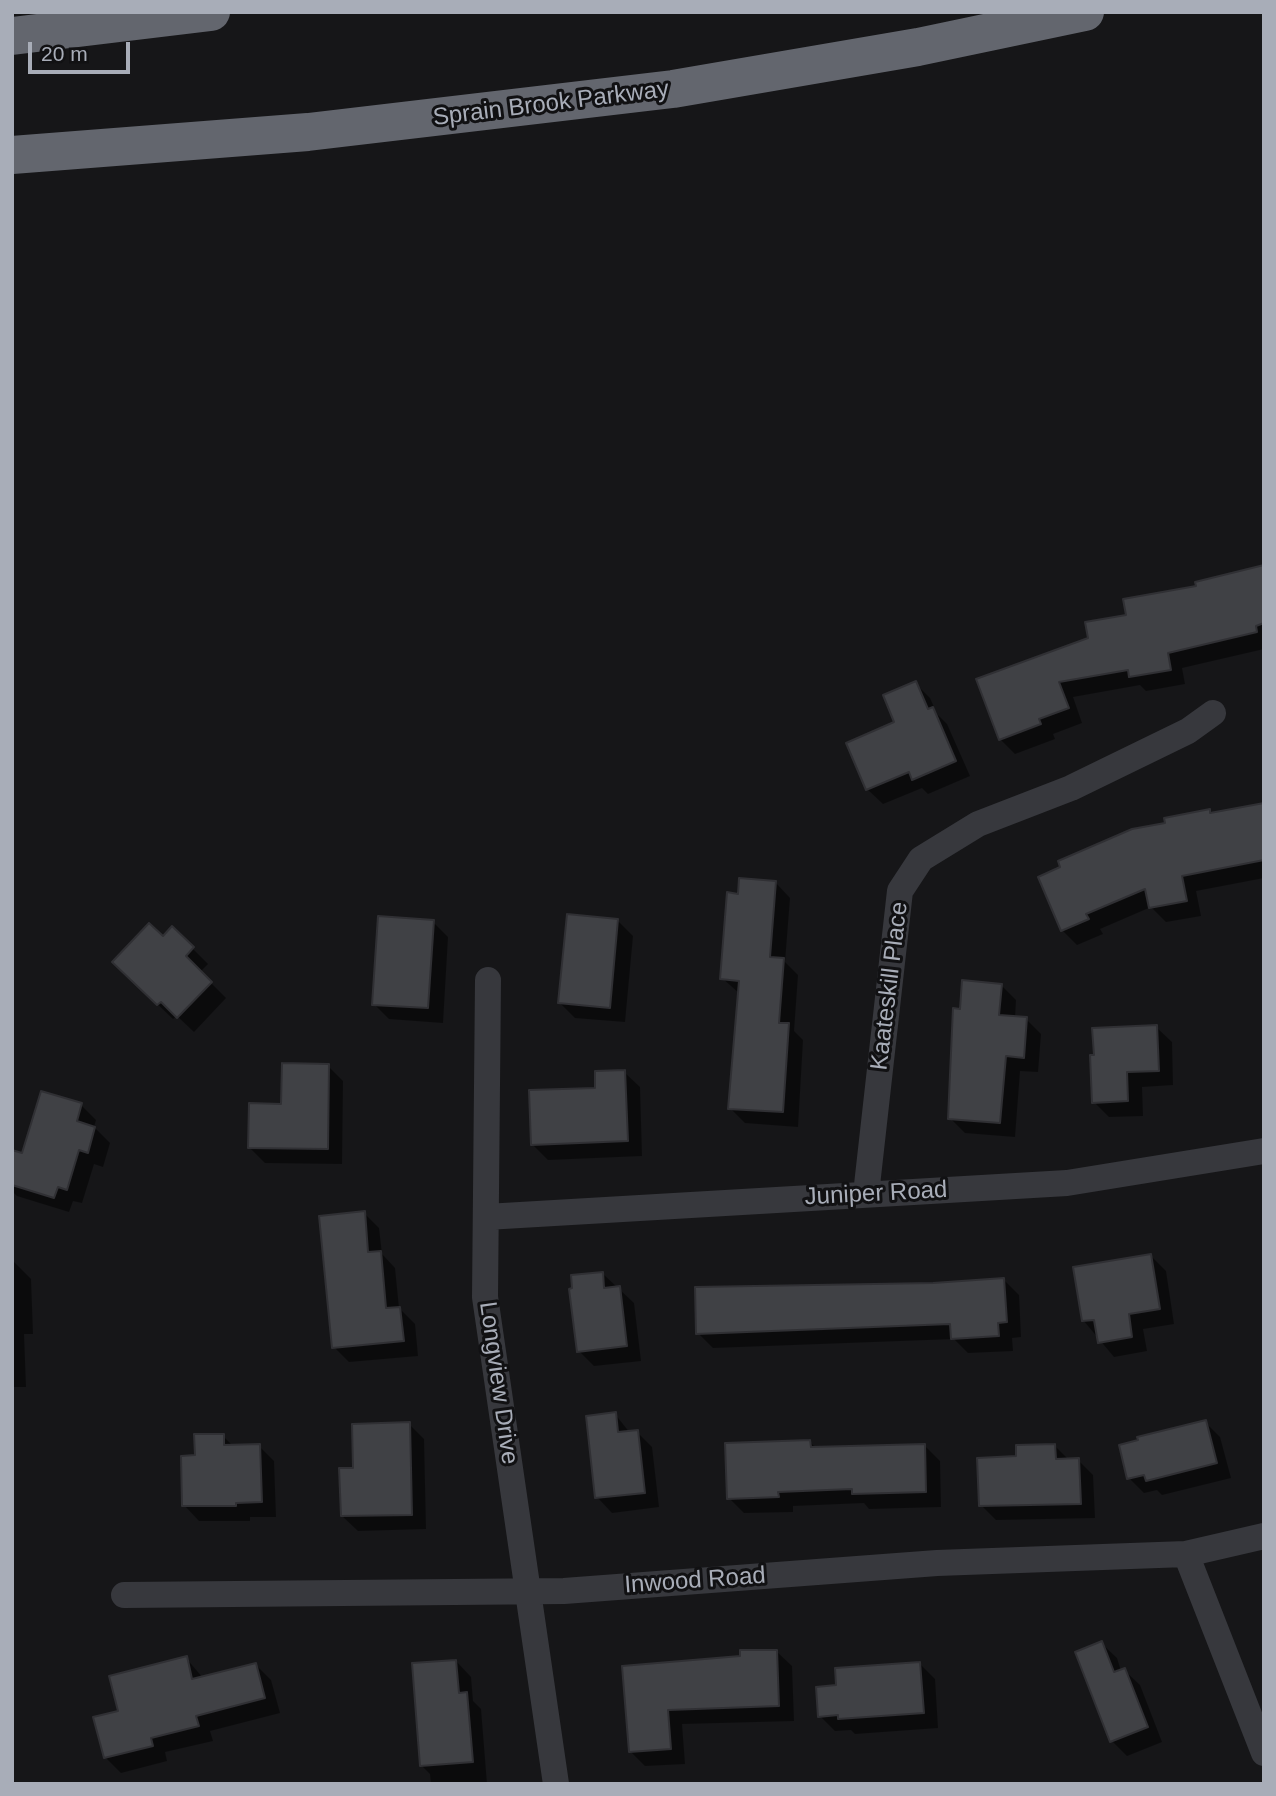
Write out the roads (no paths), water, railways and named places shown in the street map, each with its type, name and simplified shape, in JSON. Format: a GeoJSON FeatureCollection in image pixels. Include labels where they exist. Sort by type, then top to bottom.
{"type":"FeatureCollection","features":[{"type":"Feature","properties":{"kind":"highway"},"geometry":{"type":"LineString","coordinates":[[12,36],[211,12]]}},
{"type":"Feature","properties":{"kind":"highway","name":"Sprain Brook Parkway"},"geometry":{"type":"LineString","coordinates":[[12,155],[308,132],[673,89],[918,47],[1085,12]]}},
{"type":"Feature","properties":{"kind":"street","name":"Kaateskill Place"},"geometry":{"type":"LineString","coordinates":[[866,1194],[900,891],[921,859],[978,824],[1071,788],[1188,731],[1213,713]]}},
{"type":"Feature","properties":{"kind":"street","name":"Longview Drive"},"geometry":{"type":"LineString","coordinates":[[488,980],[485,1297],[556,1784]]}},
{"type":"Feature","properties":{"kind":"street","name":"Juniper Road"},"geometry":{"type":"LineString","coordinates":[[486,1217],[1067,1183],[1264,1151]]}},
{"type":"Feature","properties":{"kind":"street","name":"Inwood Road"},"geometry":{"type":"LineString","coordinates":[[124,1595],[564,1591],[937,1563],[1186,1554],[1264,1536]]}},
{"type":"Feature","properties":{"kind":"street"},"geometry":{"type":"LineString","coordinates":[[1186,1554],[1264,1753]]}}]}
